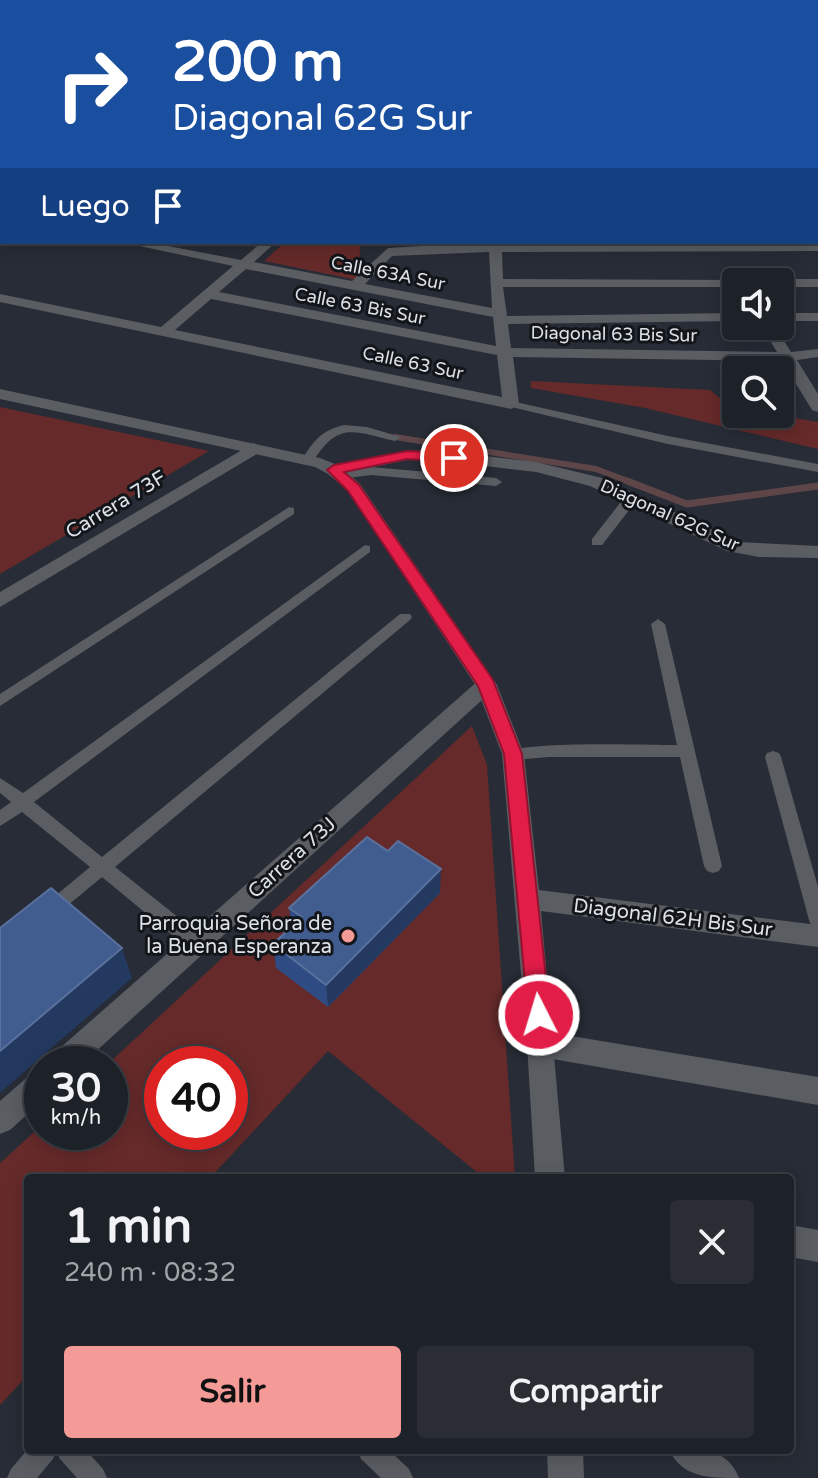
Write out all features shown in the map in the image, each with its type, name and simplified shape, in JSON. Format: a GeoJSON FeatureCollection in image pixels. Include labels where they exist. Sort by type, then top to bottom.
{"type":"FeatureCollection","features":[{"type":"Feature","properties":{"kind":"street","name":"Calle 63A Sur"},"geometry":{"type":"LineString","coordinates":[[138,244],[357,284],[500,317],[722,317]]}},
{"type":"Feature","properties":{"kind":"street"},"geometry":{"type":"LineString","coordinates":[[164,332],[268,244]]}},
{"type":"Feature","properties":{"kind":"street"},"geometry":{"type":"LineString","coordinates":[[495,245],[496,283],[511,404]]}},
{"type":"Feature","properties":{"kind":"street"},"geometry":{"type":"LineString","coordinates":[[357,284],[388,252],[495,245],[738,260],[818,247]]}},
{"type":"Feature","properties":{"kind":"street"},"geometry":{"type":"LineString","coordinates":[[496,283],[722,283]]}},
{"type":"Feature","properties":{"kind":"street"},"geometry":{"type":"LineString","coordinates":[[794,283],[818,283]]}},
{"type":"Feature","properties":{"kind":"street","name":"Calle 63 Bis Sur"},"geometry":{"type":"LineString","coordinates":[[208,294],[505,352]]}},
{"type":"Feature","properties":{"kind":"street","name":"Calle 63 Sur"},"geometry":{"type":"LineString","coordinates":[[0,298],[511,404]]}},
{"type":"Feature","properties":{"kind":"street"},"geometry":{"type":"LineString","coordinates":[[794,317],[818,317]]}},
{"type":"Feature","properties":{"kind":"street","name":"Diagonal 63 Bis Sur"},"geometry":{"type":"LineString","coordinates":[[505,352],[729,356]]}},
{"type":"Feature","properties":{"kind":"street","name":"Diagonal 63 Bis Sur"},"geometry":{"type":"LineString","coordinates":[[793,356],[818,353]]}},
{"type":"Feature","properties":{"kind":"street"},"geometry":{"type":"LineString","coordinates":[[794,371],[818,407]]}},
{"type":"Feature","properties":{"kind":"street","name":"Diagonal 62G Sur"},"geometry":{"type":"LineString","coordinates":[[0,394],[254,448],[326,467],[427,454],[536,467],[596,482],[734,547],[759,551],[818,552]]}},
{"type":"Feature","properties":{"kind":"street","name":"Carrera 73F"},"geometry":{"type":"LineString","coordinates":[[0,601],[254,448]]}},
{"type":"Feature","properties":{"kind":"street"},"geometry":{"type":"LineString","coordinates":[[326,467],[354,488],[486,685],[513,754],[541,1044],[550,1174]]}},
{"type":"Feature","properties":{"kind":"street","name":"Carrera 73J"},"geometry":{"type":"LineString","coordinates":[[82,1046],[486,685]]}},
{"type":"Feature","properties":{"kind":"street","name":"Diagonal 62H Bis Sur"},"geometry":{"type":"LineString","coordinates":[[528,899],[818,936]]}},
{"type":"Feature","properties":{"kind":"street"},"geometry":{"type":"LineString","coordinates":[[541,1044],[818,1091]]}},
{"type":"Feature","properties":{"kind":"street"},"geometry":{"type":"LineString","coordinates":[[0,1120],[24,1098]]}},
{"type":"Feature","properties":{"kind":"street"},"geometry":{"type":"LineString","coordinates":[[794,1242],[818,1246]]}},
{"type":"Feature","properties":{"kind":"street"},"geometry":{"type":"LineString","coordinates":[[565,1454],[566,1478]]}},
{"type":"Feature","properties":{"kind":"street"},"geometry":{"type":"LineString","coordinates":[[692,1454],[721,1478]]}},
{"type":"Feature","properties":{"kind":"lane","name":"Calle 63 Sur"},"geometry":{"type":"LineString","coordinates":[[511,404],[668,440],[818,468]]}},
{"type":"Feature","properties":{"kind":"lane"},"geometry":{"type":"LineString","coordinates":[[395,437],[337,428],[320,439],[326,467],[496,482]]}},
{"type":"Feature","properties":{"kind":"lane"},"geometry":{"type":"LineString","coordinates":[[597,542],[632,497]]}},
{"type":"Feature","properties":{"kind":"lane"},"geometry":{"type":"LineString","coordinates":[[0,701],[289,511]]}},
{"type":"Feature","properties":{"kind":"lane"},"geometry":{"type":"LineString","coordinates":[[0,819],[365,549]]}},
{"type":"Feature","properties":{"kind":"lane"},"geometry":{"type":"LineString","coordinates":[[35,922],[405,617]]}},
{"type":"Feature","properties":{"kind":"lane"},"geometry":{"type":"LineString","coordinates":[[658,624],[713,866]]}},
{"type":"Feature","properties":{"kind":"lane"},"geometry":{"type":"LineString","coordinates":[[513,754],[687,751]]}},
{"type":"Feature","properties":{"kind":"lane"},"geometry":{"type":"LineString","coordinates":[[773,757],[818,920]]}},
{"type":"Feature","properties":{"kind":"lane"},"geometry":{"type":"LineString","coordinates":[[0,784],[196,943]]}},
{"type":"Feature","properties":{"kind":"lane"},"geometry":{"type":"LineString","coordinates":[[20,1478],[41,1454]]}},
{"type":"Feature","properties":{"kind":"lane"},"geometry":{"type":"LineString","coordinates":[[73,1454],[94,1478]]}},
{"type":"Feature","properties":{"kind":"lane"},"geometry":{"type":"LineString","coordinates":[[374,1454],[400,1478]]}},
{"type":"Feature","properties":{"kind":"shaded area"},"geometry":{"type":"Polygon","coordinates":[[[283,244],[361,244],[357,280],[264,261],[283,244]]]}},
{"type":"Feature","properties":{"kind":"shaded area"},"geometry":{"type":"Polygon","coordinates":[[[531,381],[710,390],[722,400],[722,426],[645,408],[531,388],[531,381]]]}},
{"type":"Feature","properties":{"kind":"shaded area"},"geometry":{"type":"Polygon","coordinates":[[[0,407],[209,451],[0,574],[0,407]]]}},
{"type":"Feature","properties":{"kind":"shaded area"},"geometry":{"type":"Polygon","coordinates":[[[794,418],[818,422],[818,449],[729,428],[794,428],[794,418]]]}},
{"type":"Feature","properties":{"kind":"shaded area"},"geometry":{"type":"Polygon","coordinates":[[[472,726],[487,765],[515,1174],[479,1174],[328,1051],[248,1137],[248,1046],[144,1046],[144,1150],[236,1150],[214,1174],[24,1174],[24,1379],[0,1405],[0,1163],[24,1141],[24,1150],[128,1150],[127,1046],[472,726]]]}},
{"type":"Feature","properties":{"kind":"building","name":"Parroquia Señora de la Buena Esperanza"},"geometry":{"type":"Polygon","coordinates":[[[367,837],[388,851],[398,841],[441,869],[326,985],[273,944],[302,917],[289,908],[367,837]]]}},
{"type":"Feature","properties":{"kind":"building"},"geometry":{"type":"Polygon","coordinates":[[[51,888],[122,948],[0,1051],[0,928],[51,888]]]}},
{"type":"Feature","properties":{"kind":"waterway"},"geometry":{"type":"LineString","coordinates":[[395,437],[596,469],[633,483]]}},
{"type":"Feature","properties":{"kind":"waterway"},"geometry":{"type":"LineString","coordinates":[[627,481],[687,504],[818,486]]}},
{"type":"Feature","properties":{"kind":"place","name":"Parroquia Señora de la Buena Esperanza"},"geometry":{"type":"Point","coordinates":[348,936]}},
{"type":"Feature","properties":{"kind":"route"},"geometry":{"type":"LineString","coordinates":[[454,458],[407,455],[334,470],[354,488],[486,685],[513,754],[539,1015]]}}]}
